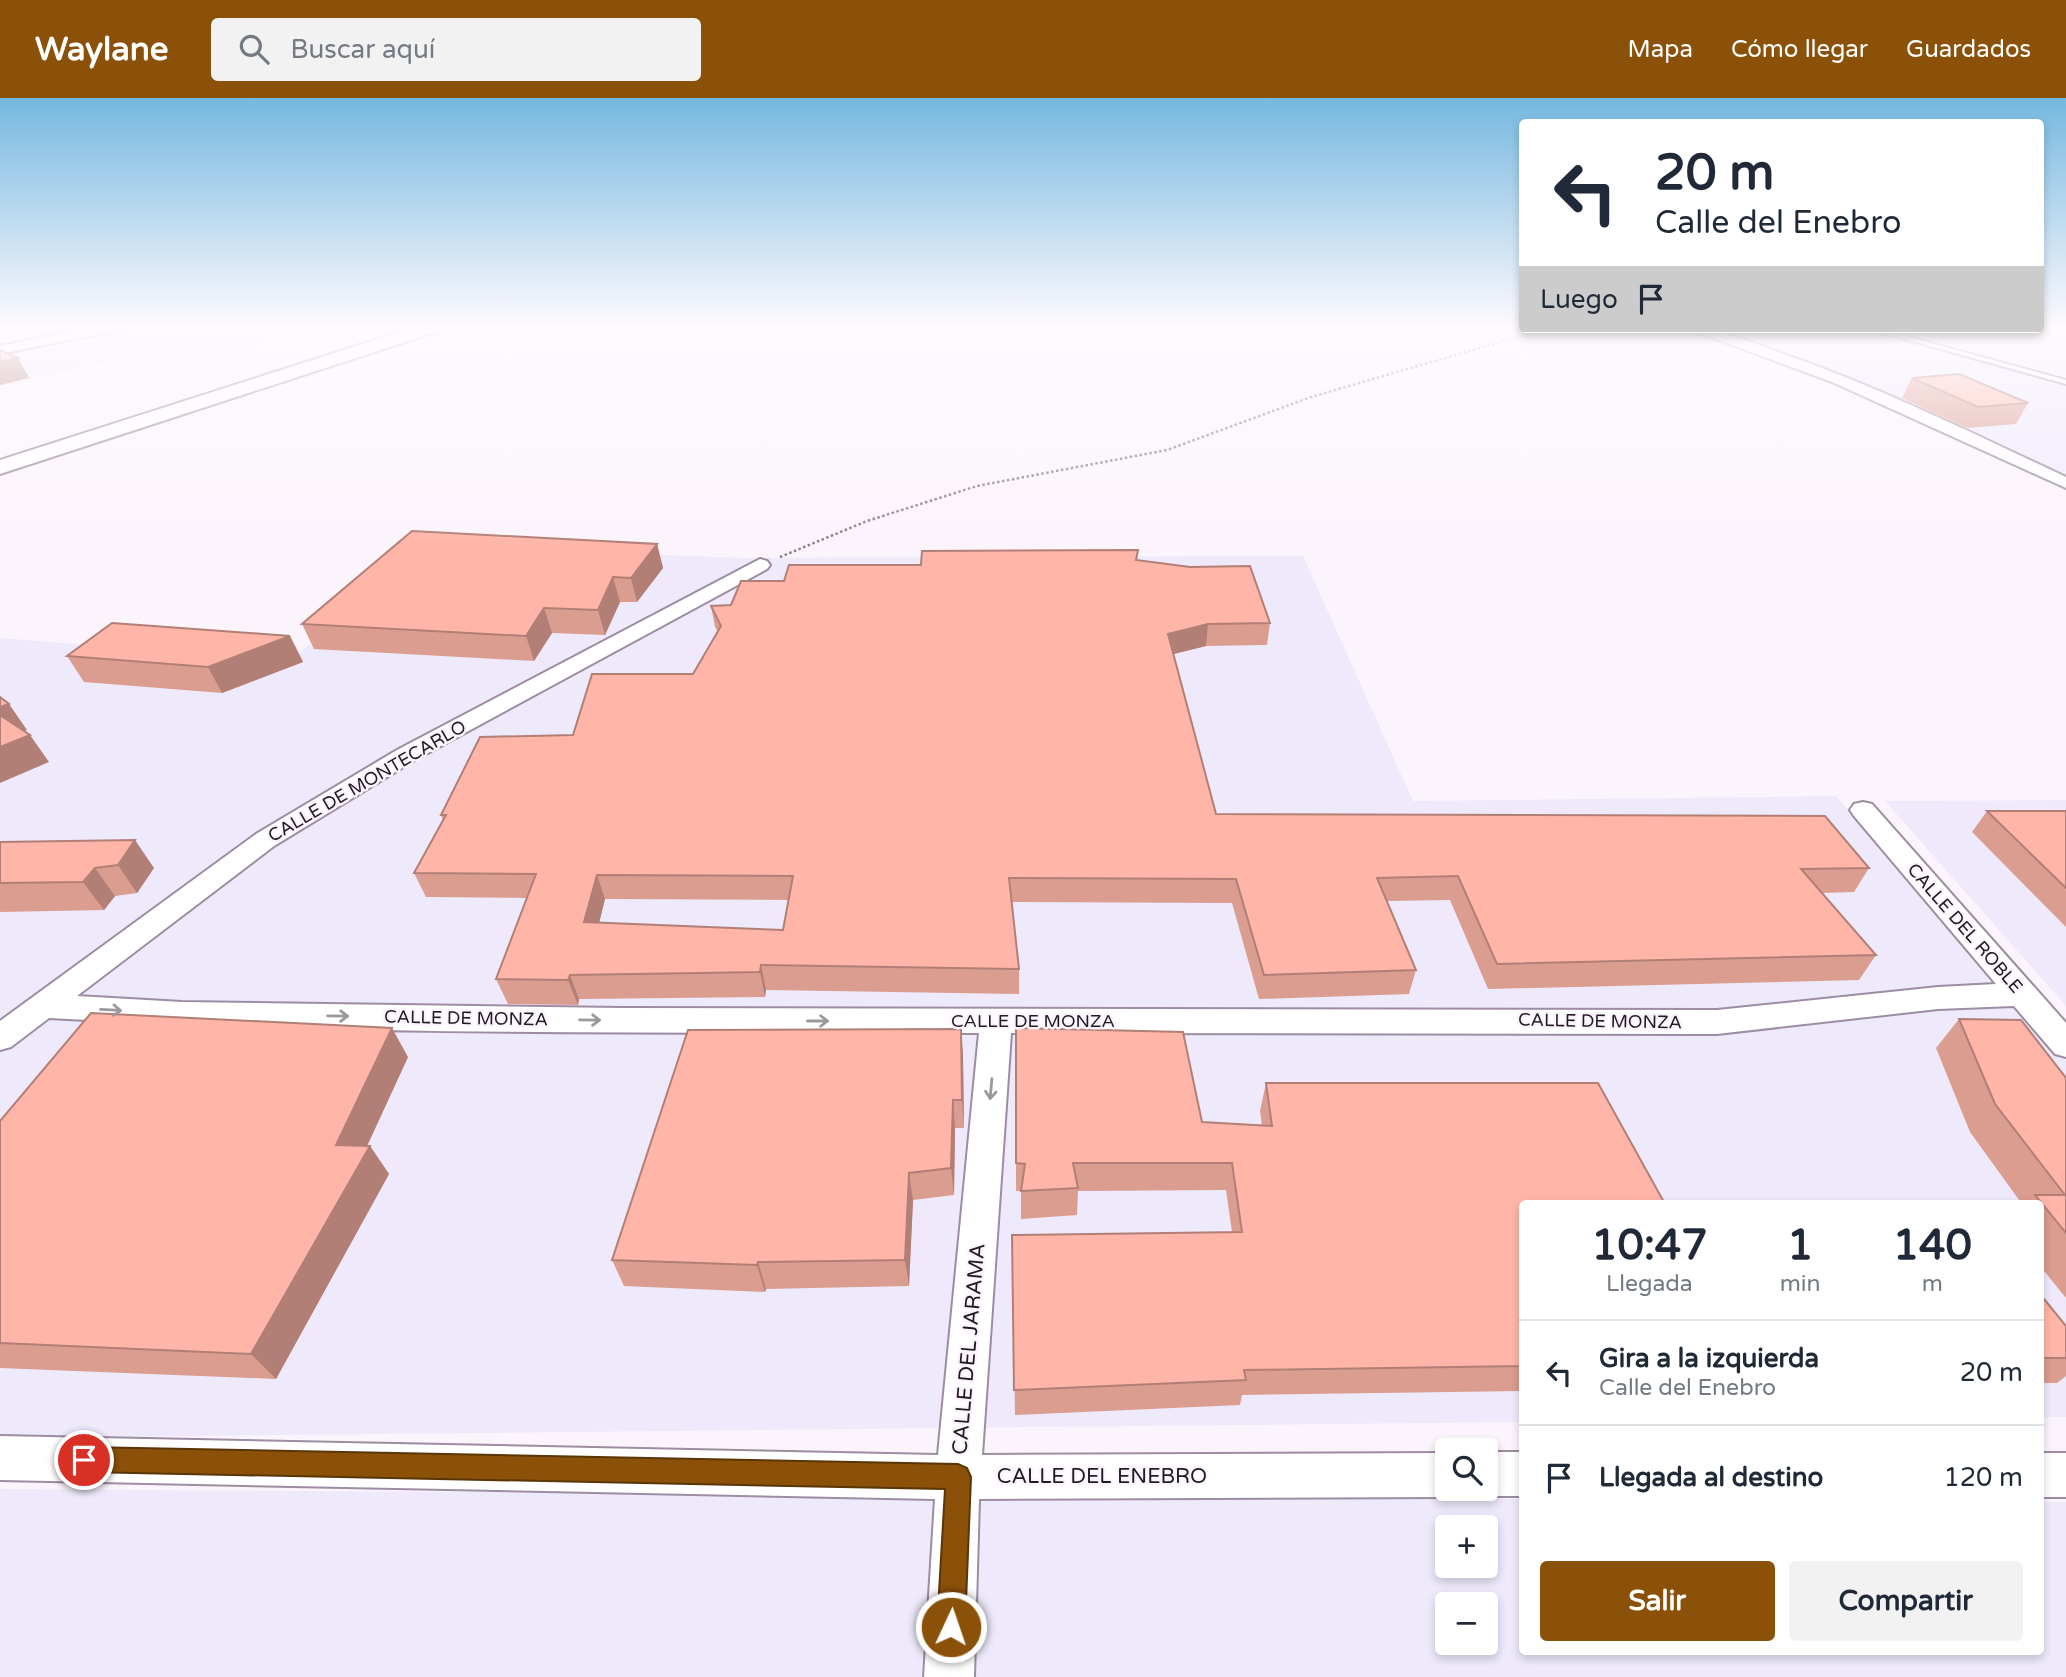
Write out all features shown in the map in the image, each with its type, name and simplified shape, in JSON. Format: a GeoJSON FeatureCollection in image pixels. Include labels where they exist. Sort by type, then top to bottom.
{"type":"FeatureCollection","features":[{"type":"Feature","properties":{"kind":"highway"},"geometry":{"type":"LineString","coordinates":[[140,400],[148,398]]}},
{"type":"Feature","properties":{"kind":"highway"},"geometry":{"type":"LineString","coordinates":[[0,453],[167,398]]}},
{"type":"Feature","properties":{"kind":"highway"},"geometry":{"type":"LineString","coordinates":[[0,467],[204,398]]}},
{"type":"Feature","properties":{"kind":"highway"},"geometry":{"type":"LineString","coordinates":[[0,475],[54,450]]}},
{"type":"Feature","properties":{"kind":"street"},"geometry":{"type":"LineString","coordinates":[[1881,398],[2066,482]]}},
{"type":"Feature","properties":{"kind":"street","name":"CALLE DE MONTECARLO"},"geometry":{"type":"LineString","coordinates":[[0,1038],[265,840],[406,755],[760,565]]}},
{"type":"Feature","properties":{"kind":"street","name":"CALLE DEL ROBLE"},"geometry":{"type":"LineString","coordinates":[[1864,810],[2066,1045]]}},
{"type":"Feature","properties":{"kind":"street","name":"CALLE DE MONZA"},"geometry":{"type":"LineString","coordinates":[[43,1006],[236,1015],[621,1020],[1717,1022],[1938,998],[2022,994]]}},
{"type":"Feature","properties":{"kind":"street","name":"CALLE DEL JARAMA"},"geometry":{"type":"LineString","coordinates":[[948,1677],[958,1477],[996,1021]]}},
{"type":"Feature","properties":{"kind":"street","name":"CALLE DEL ENEBRO"},"geometry":{"type":"LineString","coordinates":[[0,1458],[958,1477],[1435,1475]]}},
{"type":"Feature","properties":{"kind":"street"},"geometry":{"type":"LineString","coordinates":[[1498,1474],[1519,1474]]}},
{"type":"Feature","properties":{"kind":"street"},"geometry":{"type":"LineString","coordinates":[[2044,1475],[2066,1475]]}},
{"type":"Feature","properties":{"kind":"path"},"geometry":{"type":"LineString","coordinates":[[760,565],[867,521],[977,486],[1167,450],[1309,398]]}},
{"type":"Feature","properties":{"kind":"shaded area"},"geometry":{"type":"Polygon","coordinates":[[[1896,398],[2066,398],[2066,476],[1896,398]]]}},
{"type":"Feature","properties":{"kind":"shaded area"},"geometry":{"type":"Polygon","coordinates":[[[424,546],[745,558],[1303,556],[1413,801],[1836,796],[2066,1056],[2066,1417],[2044,1417],[2044,1200],[1519,1200],[1519,1422],[0,1438],[0,638],[290,661],[424,546]]]}},
{"type":"Feature","properties":{"kind":"shaded area"},"geometry":{"type":"Polygon","coordinates":[[[2066,800],[2066,1006],[1885,801],[2066,800]]]}},
{"type":"Feature","properties":{"kind":"shaded area"},"geometry":{"type":"Polygon","coordinates":[[[0,1489],[1435,1498],[1435,1501],[1519,1499],[1519,1655],[2044,1655],[2044,1502],[2066,1502],[2066,1677],[0,1677],[0,1489]]]}},
{"type":"Feature","properties":{"kind":"building"},"geometry":{"type":"Polygon","coordinates":[[[1957,398],[2015,398],[2028,403],[1978,407],[1957,398]]]}},
{"type":"Feature","properties":{"kind":"building"},"geometry":{"type":"Polygon","coordinates":[[[412,531],[657,544],[631,578],[613,577],[598,610],[544,608],[526,636],[302,624],[412,531]]]}},
{"type":"Feature","properties":{"kind":"building"},"geometry":{"type":"Polygon","coordinates":[[[1138,550],[1136,560],[1190,567],[1250,566],[1270,623],[1208,624],[1168,634],[1216,814],[1825,816],[1869,868],[1801,869],[1876,955],[1497,964],[1458,876],[1377,878],[1416,970],[1264,975],[1236,879],[1009,878],[1019,969],[761,965],[760,972],[570,975],[568,980],[496,979],[536,874],[414,873],[446,815],[441,815],[480,737],[573,735],[592,674],[693,674],[721,626],[711,606],[731,605],[741,581],[784,581],[789,565],[921,565],[922,551],[1138,550]],[[597,875],[584,922],[783,930],[793,876],[597,875]]]}},
{"type":"Feature","properties":{"kind":"building"},"geometry":{"type":"Polygon","coordinates":[[[112,623],[290,636],[208,667],[67,656],[112,623]]]}},
{"type":"Feature","properties":{"kind":"building"},"geometry":{"type":"Polygon","coordinates":[[[0,697],[9,704],[0,707],[0,697]]]}},
{"type":"Feature","properties":{"kind":"building"},"geometry":{"type":"Polygon","coordinates":[[[0,715],[30,735],[0,747],[0,715]]]}},
{"type":"Feature","properties":{"kind":"building"},"geometry":{"type":"Polygon","coordinates":[[[1987,811],[2066,811],[2066,888],[1987,811]]]}},
{"type":"Feature","properties":{"kind":"building"},"geometry":{"type":"Polygon","coordinates":[[[135,840],[118,865],[95,868],[83,882],[0,883],[0,842],[135,840]]]}},
{"type":"Feature","properties":{"kind":"building"},"geometry":{"type":"Polygon","coordinates":[[[91,1013],[392,1028],[336,1145],[370,1146],[251,1354],[0,1343],[0,1121],[91,1013]]]}},
{"type":"Feature","properties":{"kind":"building"},"geometry":{"type":"Polygon","coordinates":[[[1959,1019],[2021,1020],[2066,1078],[2066,1233],[2044,1206],[2044,1200],[2039,1200],[2035,1195],[2065,1195],[1995,1104],[1959,1019]]]}},
{"type":"Feature","properties":{"kind":"building"},"geometry":{"type":"Polygon","coordinates":[[[1016,1028],[1183,1032],[1202,1122],[1272,1126],[1266,1083],[1598,1083],[1663,1200],[1519,1200],[1519,1366],[1244,1370],[1246,1380],[1014,1390],[1012,1235],[1242,1232],[1232,1163],[1073,1163],[1078,1188],[1021,1191],[1025,1164],[1016,1163],[1016,1028]]]}},
{"type":"Feature","properties":{"kind":"building"},"geometry":{"type":"Polygon","coordinates":[[[961,1029],[962,1100],[953,1100],[951,1168],[909,1173],[905,1260],[758,1262],[757,1265],[612,1260],[688,1030],[961,1029]]]}},
{"type":"Feature","properties":{"kind":"building"},"geometry":{"type":"Polygon","coordinates":[[[2044,1299],[2066,1326],[2066,1358],[2044,1358],[2044,1299]]]}},
{"type":"Feature","properties":{"kind":"route"},"geometry":{"type":"LineString","coordinates":[[84,1460],[958,1477],[951,1627]]}}]}
